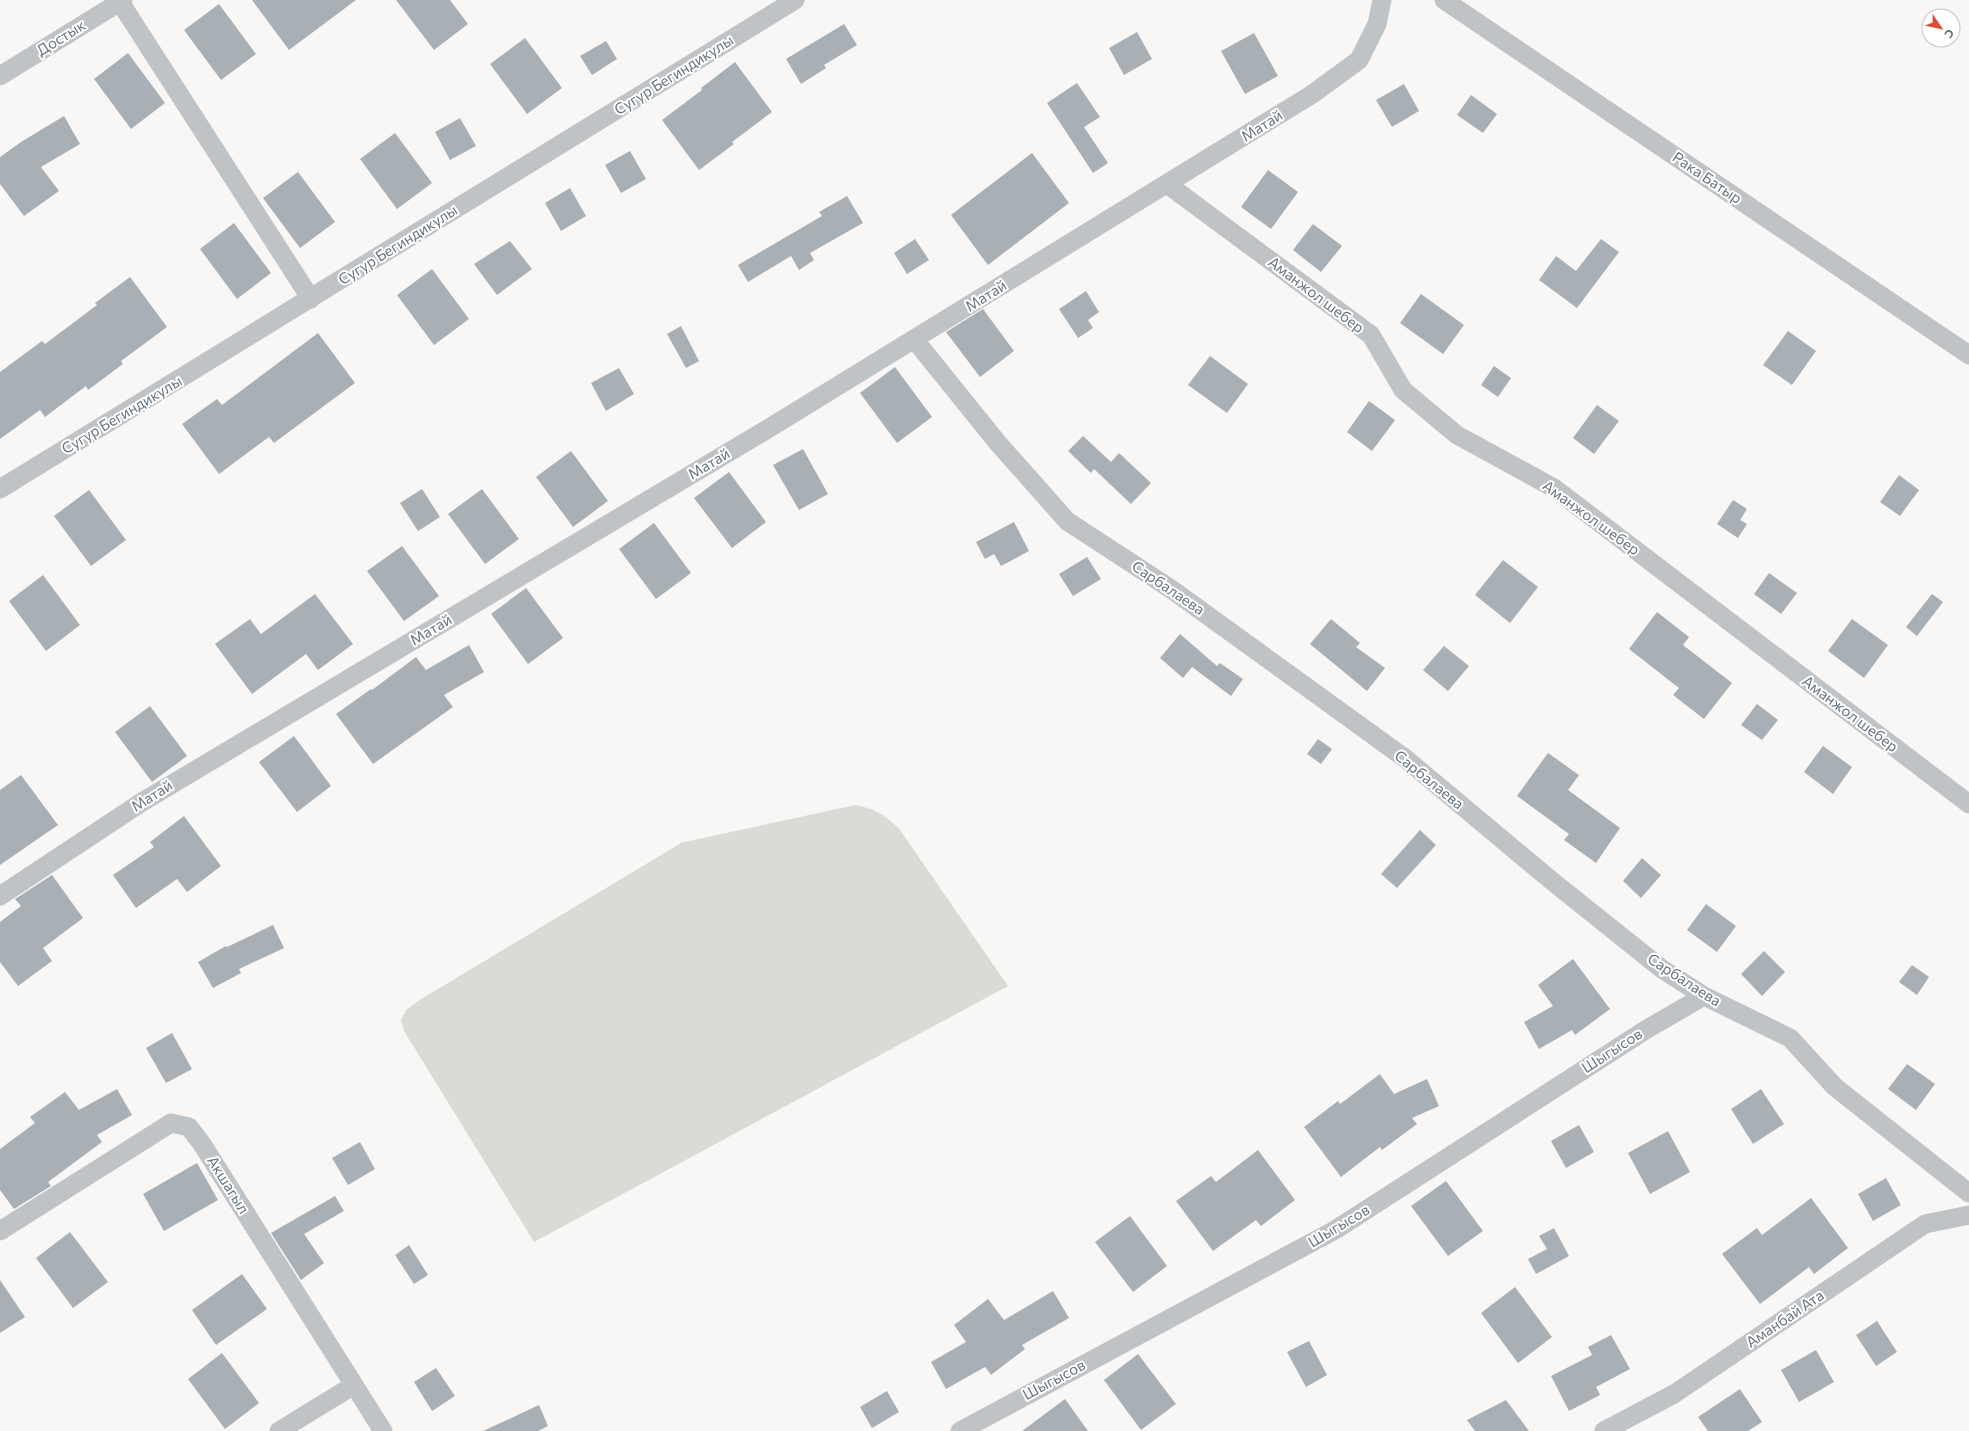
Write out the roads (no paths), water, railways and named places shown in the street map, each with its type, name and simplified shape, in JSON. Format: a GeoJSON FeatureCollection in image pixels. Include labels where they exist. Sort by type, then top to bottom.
{"type":"FeatureCollection","features":[{"type":"Feature","properties":{"kind":"street","name":"Сугур Бегиндикулы"},"geometry":{"type":"LineString","coordinates":[[0,489],[795,0]]}},
{"type":"Feature","properties":{"kind":"street","name":"Матай"},"geometry":{"type":"LineString","coordinates":[[0,896],[142,802],[766,430],[1311,95],[1359,60],[1377,24],[1382,0]]}},
{"type":"Feature","properties":{"kind":"street","name":"Рака Батыр"},"geometry":{"type":"LineString","coordinates":[[1444,0],[1969,355]]}},
{"type":"Feature","properties":{"kind":"street"},"geometry":{"type":"LineString","coordinates":[[122,1],[311,299]]}},
{"type":"Feature","properties":{"kind":"street","name":"Достык"},"geometry":{"type":"LineString","coordinates":[[0,76],[122,1]]}},
{"type":"Feature","properties":{"kind":"street","name":"Аманжол шебер"},"geometry":{"type":"LineString","coordinates":[[1167,184],[1371,335],[1403,390],[1457,435],[1554,488],[1969,804]]}},
{"type":"Feature","properties":{"kind":"street","name":"Сарбалаева"},"geometry":{"type":"LineString","coordinates":[[914,340],[997,442],[1067,521],[1171,589],[1406,759],[1552,881],[1662,969],[1704,996],[1790,1038],[1835,1087],[1969,1193]]}},
{"type":"Feature","properties":{"kind":"street","name":"Шыгысов"},"geometry":{"type":"LineString","coordinates":[[960,1431],[1335,1230],[1647,1029],[1704,996]]}},
{"type":"Feature","properties":{"kind":"street","name":"Акшагыл"},"geometry":{"type":"LineString","coordinates":[[0,1231],[172,1123],[189,1127],[202,1144],[383,1431]]}},
{"type":"Feature","properties":{"kind":"street","name":"Аманбай Ата"},"geometry":{"type":"LineString","coordinates":[[1604,1431],[1674,1394],[1926,1224],[1969,1214]]}},
{"type":"Feature","properties":{"kind":"street"},"geometry":{"type":"LineString","coordinates":[[280,1431],[354,1385]]}}]}
